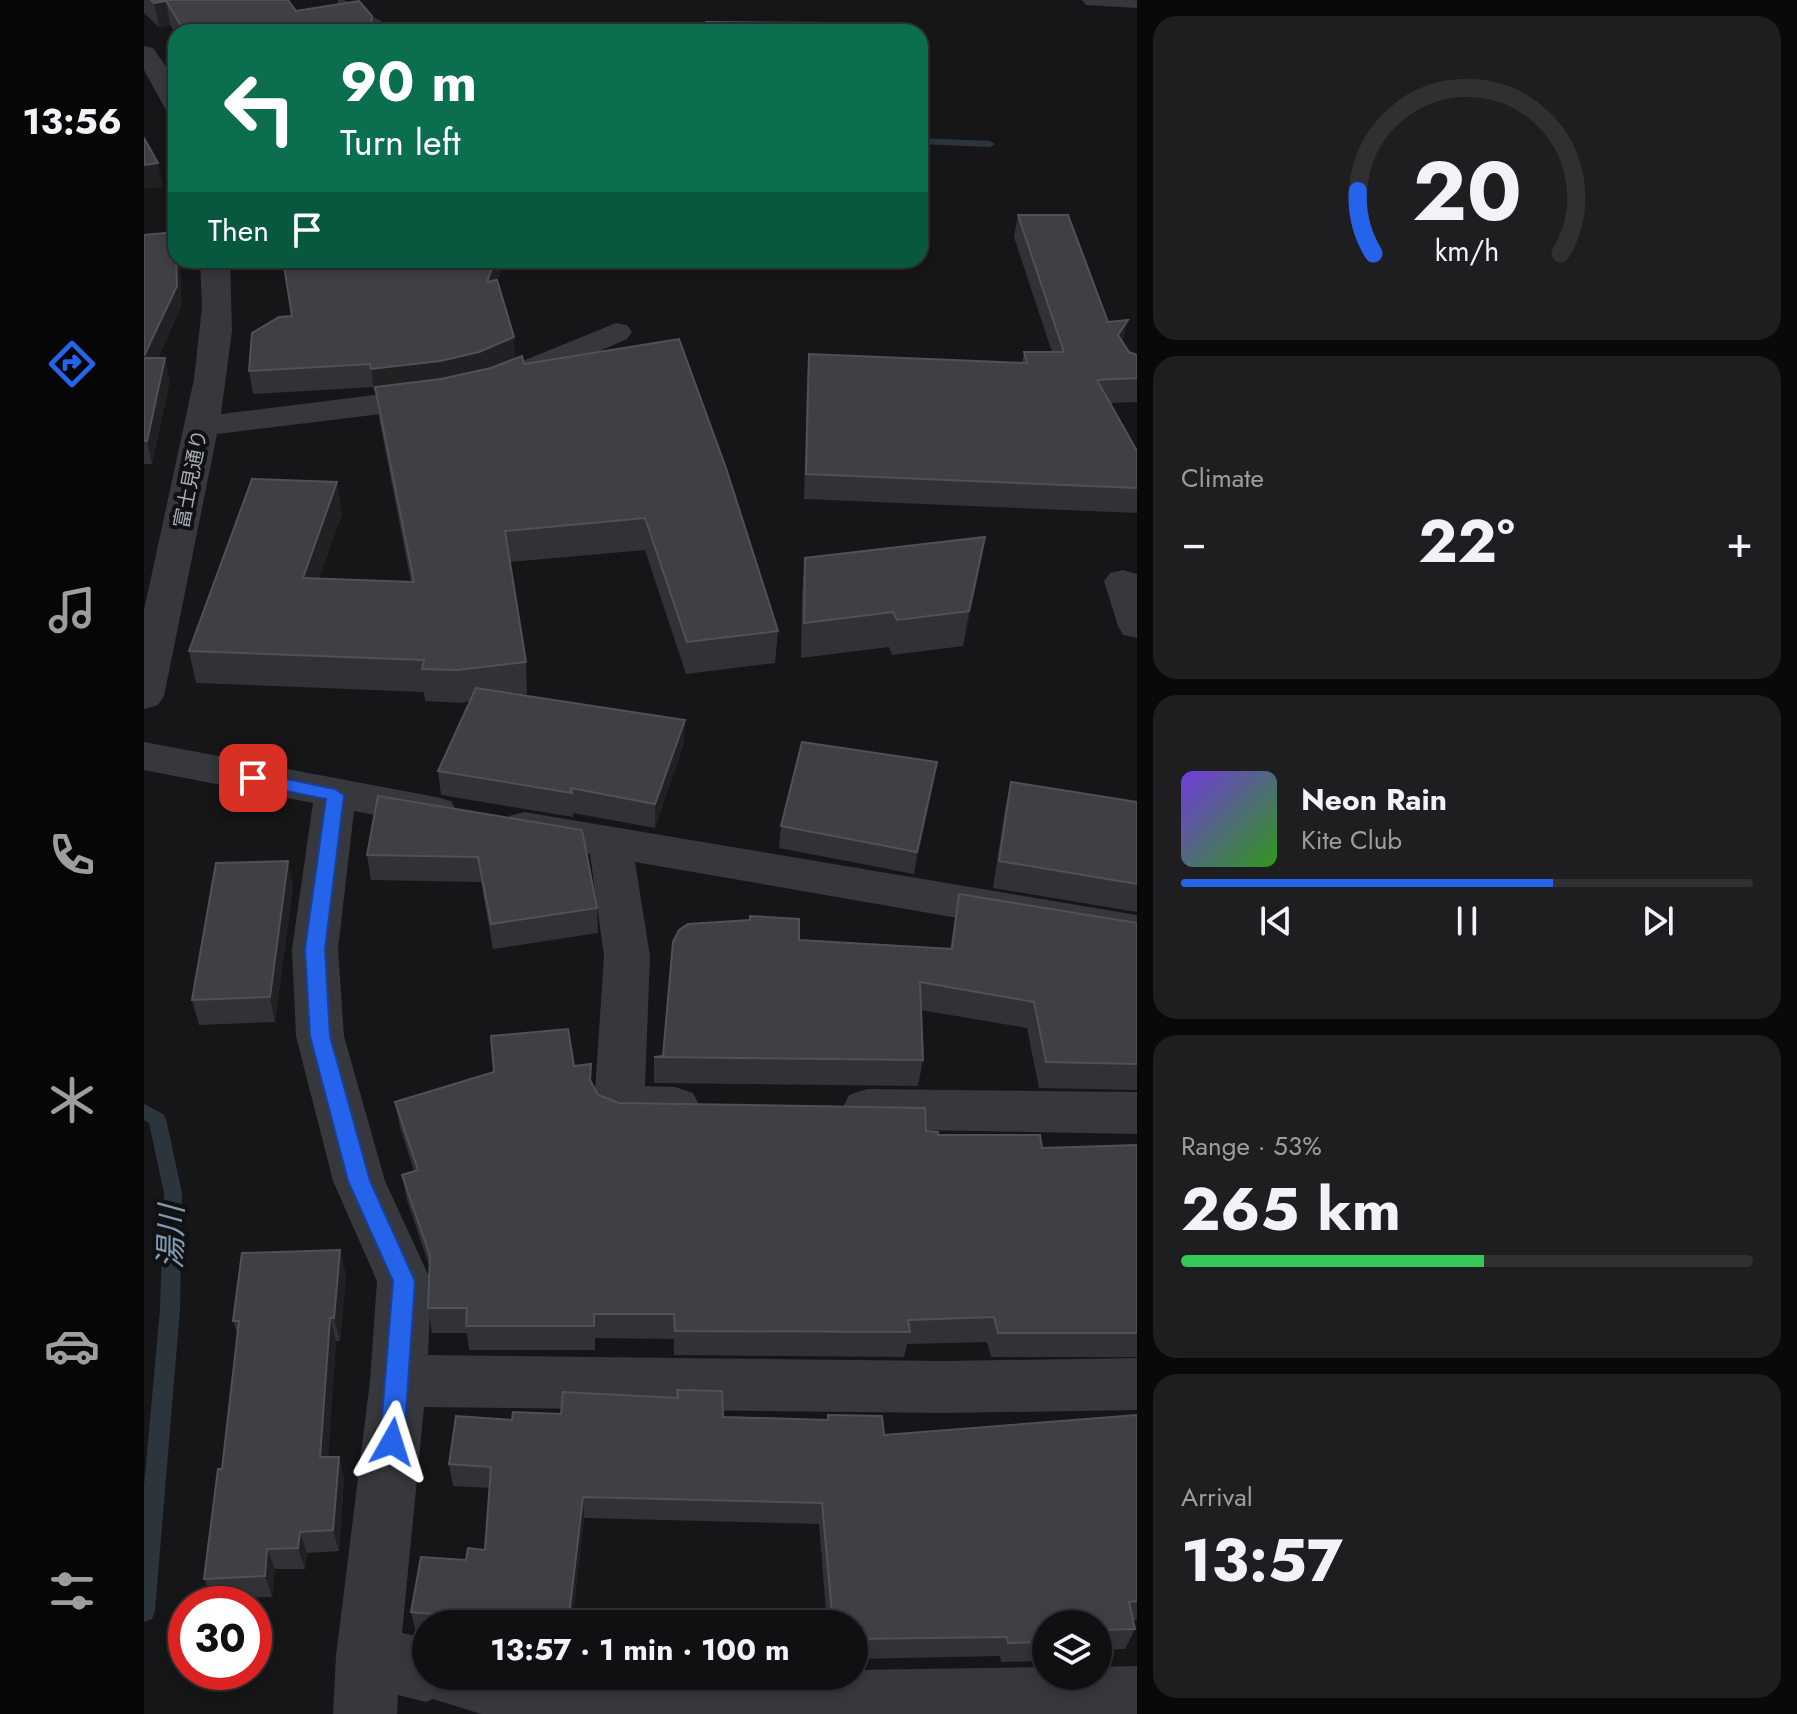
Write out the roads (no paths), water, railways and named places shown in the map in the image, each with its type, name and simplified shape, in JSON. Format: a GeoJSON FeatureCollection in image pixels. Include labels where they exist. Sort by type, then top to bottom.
{"type":"FeatureCollection","features":[{"type":"Feature","properties":{"kind":"street"},"geometry":{"type":"LineString","coordinates":[[1094,0],[1134,7]]}},
{"type":"Feature","properties":{"kind":"street"},"geometry":{"type":"LineString","coordinates":[[144,53],[168,90]]}},
{"type":"Feature","properties":{"kind":"street","name":"富士見通り"},"geometry":{"type":"LineString","coordinates":[[144,696],[213,368],[216,268]]}},
{"type":"Feature","properties":{"kind":"street"},"geometry":{"type":"LineString","coordinates":[[202,426],[443,397],[480,389],[616,332]]}},
{"type":"Feature","properties":{"kind":"street"},"geometry":{"type":"LineString","coordinates":[[1123,581],[1137,626]]}},
{"type":"Feature","properties":{"kind":"street"},"geometry":{"type":"LineString","coordinates":[[144,756],[335,795],[1137,932]]}},
{"type":"Feature","properties":{"kind":"street"},"geometry":{"type":"LineString","coordinates":[[335,795],[315,949],[320,1036],[359,1181],[404,1281],[387,1680]]}},
{"type":"Feature","properties":{"kind":"street"},"geometry":{"type":"LineString","coordinates":[[610,842],[627,956],[619,1106],[713,1107]]}},
{"type":"Feature","properties":{"kind":"street"},"geometry":{"type":"LineString","coordinates":[[823,1109],[1137,1113]]}},
{"type":"Feature","properties":{"kind":"street"},"geometry":{"type":"LineString","coordinates":[[398,1381],[944,1387],[1137,1384]]}},
{"type":"Feature","properties":{"kind":"street"},"geometry":{"type":"LineString","coordinates":[[517,1690],[539,1695],[804,1703],[1137,1698]]}},
{"type":"Feature","properties":{"kind":"waterway"},"geometry":{"type":"LineString","coordinates":[[341,2],[380,24]]}},
{"type":"Feature","properties":{"kind":"waterway"},"geometry":{"type":"LineString","coordinates":[[928,141],[990,144]]}},
{"type":"Feature","properties":{"kind":"waterway","name":"湯川"},"geometry":{"type":"LineString","coordinates":[[144,1111],[157,1119],[173,1193],[170,1309],[144,1611]]}}]}
